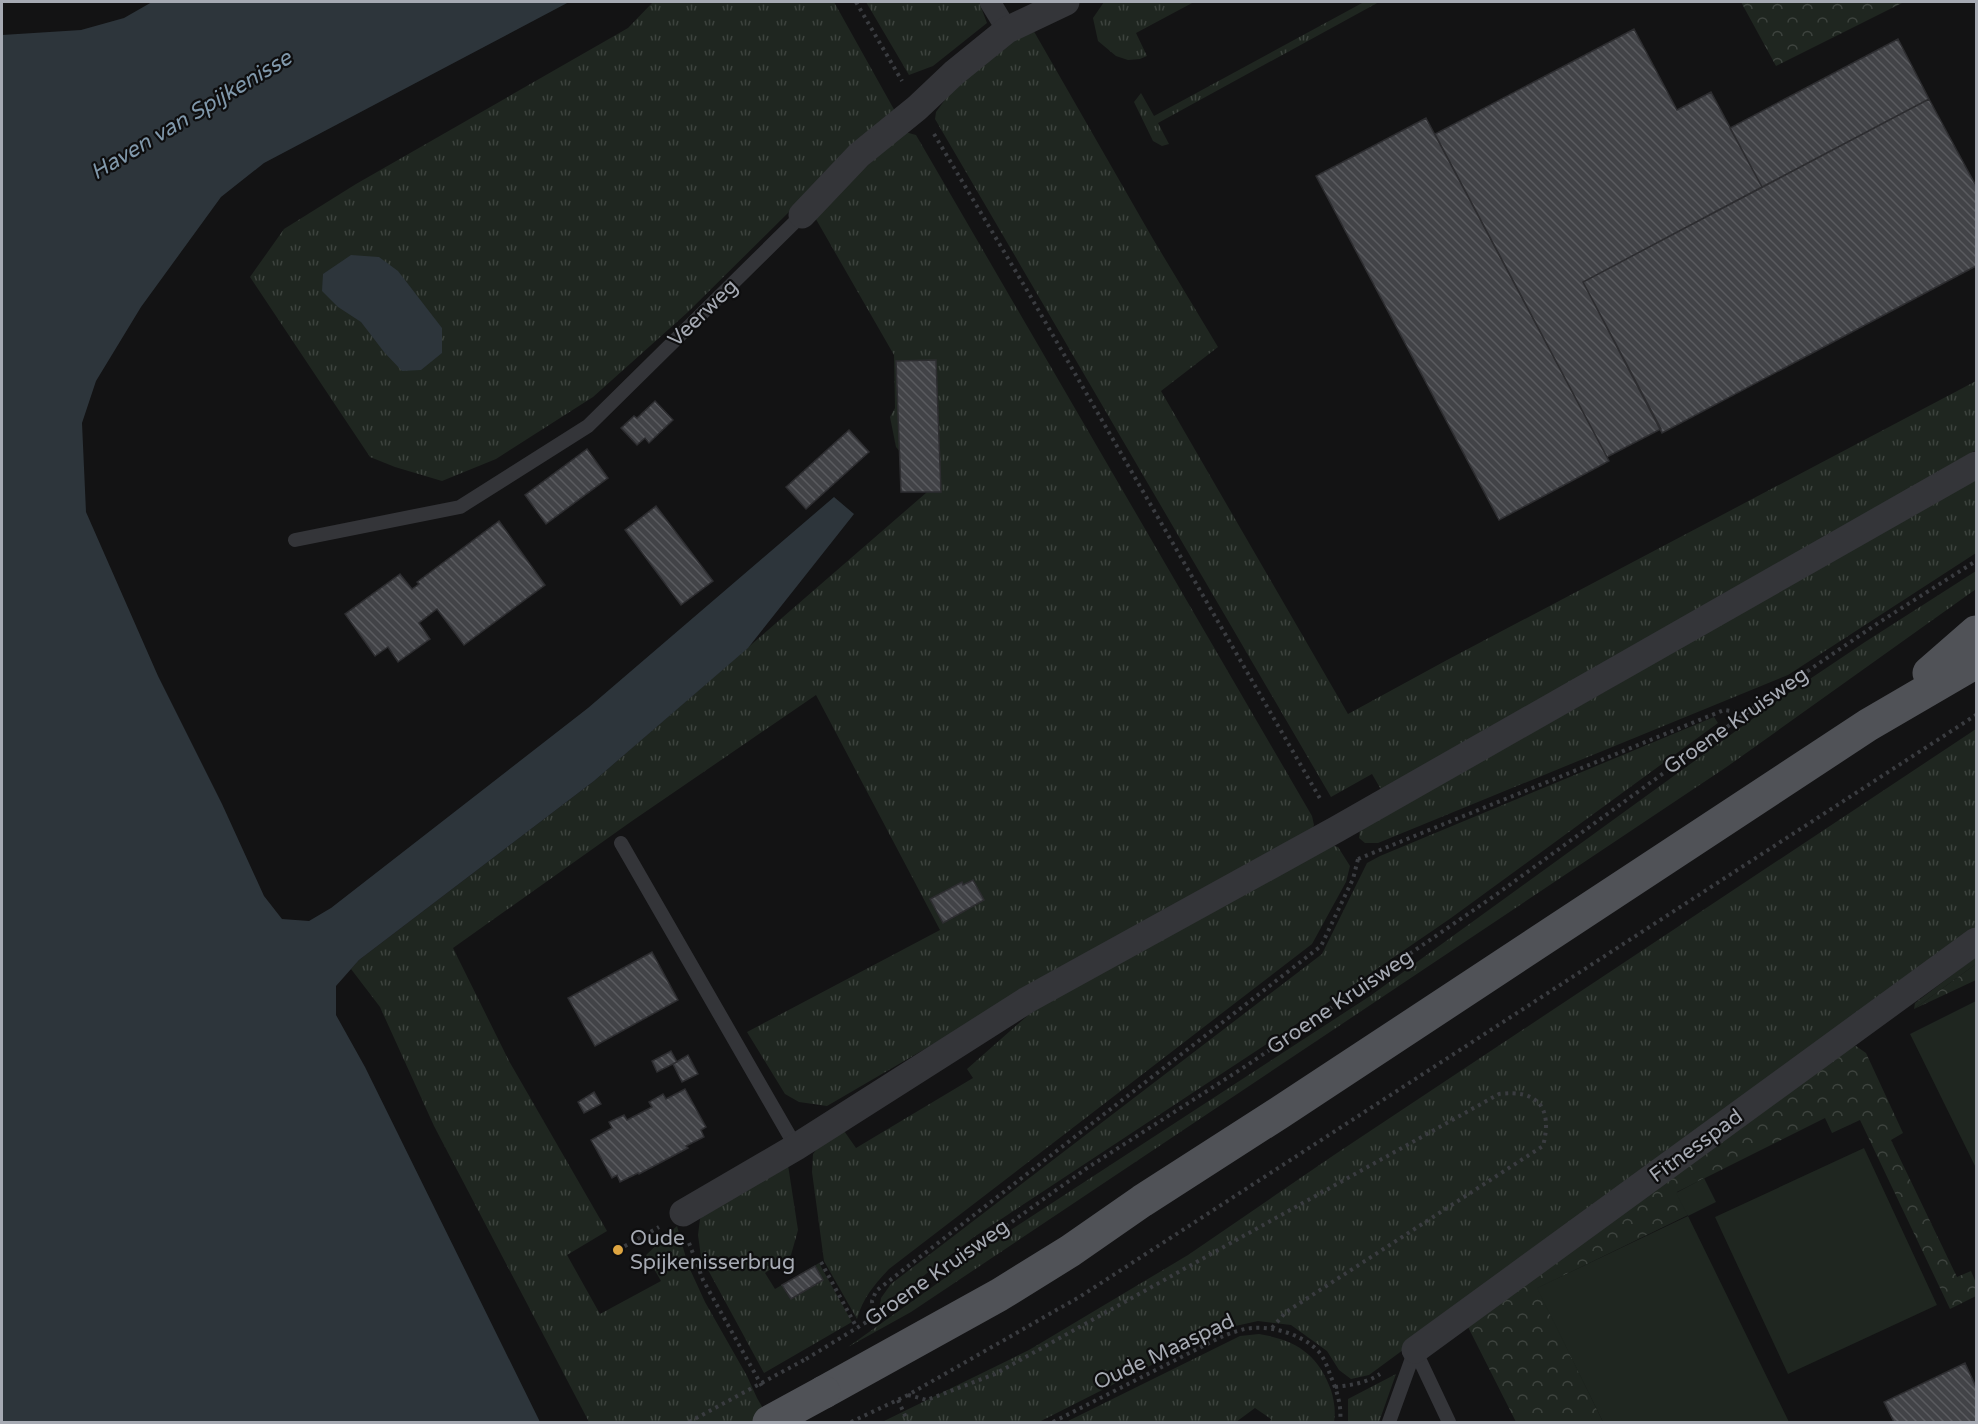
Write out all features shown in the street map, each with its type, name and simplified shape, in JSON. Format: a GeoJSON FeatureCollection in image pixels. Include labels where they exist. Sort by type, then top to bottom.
{"type":"FeatureCollection","features":[{"type":"Feature","properties":{"kind":"main road","name":"Groene Kruisweg"},"geometry":{"type":"LineString","coordinates":[[1868,725],[1977,632]]}},
{"type":"Feature","properties":{"kind":"main road","name":"Groene Kruisweg"},"geometry":{"type":"LineString","coordinates":[[769,1422],[999,1295],[1060,1257],[1868,725],[1977,662]]}},
{"type":"Feature","properties":{"kind":"street"},"geometry":{"type":"LineString","coordinates":[[990,2],[1007,30]]}},
{"type":"Feature","properties":{"kind":"street","name":"Veerweg"},"geometry":{"type":"LineString","coordinates":[[802,215],[859,155],[1007,30],[1066,2]]}},
{"type":"Feature","properties":{"kind":"street"},"geometry":{"type":"LineString","coordinates":[[683,1213],[796,1147],[1027,1000],[1337,829],[1977,465]]}},
{"type":"Feature","properties":{"kind":"street","name":"Fitnesspad"},"geometry":{"type":"LineString","coordinates":[[1415,1350],[1977,941]]}},
{"type":"Feature","properties":{"kind":"lane","name":"Veerweg"},"geometry":{"type":"LineString","coordinates":[[295,540],[460,507],[588,426],[802,215]]}},
{"type":"Feature","properties":{"kind":"lane"},"geometry":{"type":"LineString","coordinates":[[621,843],[796,1147]]}},
{"type":"Feature","properties":{"kind":"lane"},"geometry":{"type":"LineString","coordinates":[[1389,1422],[1415,1350]]}},
{"type":"Feature","properties":{"kind":"lane"},"geometry":{"type":"LineString","coordinates":[[1415,1350],[1449,1422]]}},
{"type":"Feature","properties":{"kind":"path"},"geometry":{"type":"LineString","coordinates":[[856,2],[1028,292],[1337,829]]}},
{"type":"Feature","properties":{"kind":"path","name":"Groene Kruisweg"},"geometry":{"type":"LineString","coordinates":[[689,1422],[806,1359],[873,1318],[1087,1168],[1249,1064],[1497,894],[1745,714],[1878,623],[1977,561]]}},
{"type":"Feature","properties":{"kind":"path"},"geometry":{"type":"LineString","coordinates":[[873,1318],[872,1301],[876,1291],[1321,946],[1353,879],[1358,859],[1724,710],[1745,714]]}},
{"type":"Feature","properties":{"kind":"path"},"geometry":{"type":"LineString","coordinates":[[851,1422],[908,1395],[1081,1296],[1154,1251],[1314,1144],[1977,715]]}},
{"type":"Feature","properties":{"kind":"path"},"geometry":{"type":"LineString","coordinates":[[908,1395],[927,1400],[995,1374],[1499,1094],[1515,1092],[1530,1096],[1544,1109],[1548,1128],[1543,1146],[1286,1312],[1271,1329]]}},
{"type":"Feature","properties":{"kind":"path"},"geometry":{"type":"LineString","coordinates":[[618,1250],[683,1213],[690,1247],[703,1280],[764,1390]]}},
{"type":"Feature","properties":{"kind":"path"},"geometry":{"type":"LineString","coordinates":[[821,1262],[857,1328]]}},
{"type":"Feature","properties":{"kind":"path","name":"Oude Maaspad"},"geometry":{"type":"LineString","coordinates":[[1053,1422],[1219,1338],[1242,1329],[1271,1329],[1288,1333],[1305,1341],[1318,1352],[1326,1364],[1335,1387],[1339,1402],[1340,1422]]}},
{"type":"Feature","properties":{"kind":"path"},"geometry":{"type":"LineString","coordinates":[[1335,1387],[1370,1380],[1415,1350]]}},
{"type":"Feature","properties":{"kind":"path"},"geometry":{"type":"LineString","coordinates":[[898,1400],[908,1422]]}},
{"type":"Feature","properties":{"kind":"green space"},"geometry":{"type":"Polygon","coordinates":[[[653,2],[834,2],[896,113],[793,208],[688,312],[593,397],[496,459],[442,481],[370,457],[250,277],[284,229],[356,184],[628,28],[653,2]]]}},
{"type":"Feature","properties":{"kind":"green space"},"geometry":{"type":"Polygon","coordinates":[[[866,2],[979,2],[987,23],[933,66],[909,75],[866,2]]]}},
{"type":"Feature","properties":{"kind":"green space"},"geometry":{"type":"Polygon","coordinates":[[[1104,2],[1194,2],[1136,33],[1147,56],[1128,60],[1116,56],[1098,41],[1093,18],[1104,2]]]}},
{"type":"Feature","properties":{"kind":"green space"},"geometry":{"type":"Polygon","coordinates":[[[1364,2],[1379,2],[1158,123],[1169,144],[1162,146],[1153,141],[1134,102],[1141,93],[1154,116],[1364,2]]]}},
{"type":"Feature","properties":{"kind":"green space"},"geometry":{"type":"Polygon","coordinates":[[[1741,2],[1904,2],[1776,66],[1741,2]]]}},
{"type":"Feature","properties":{"kind":"green space"},"geometry":{"type":"Polygon","coordinates":[[[1032,28],[1218,347],[1161,391],[1348,714],[1976,381],[1976,450],[1383,793],[1372,774],[1331,797],[935,119],[936,112],[961,78],[1032,28]]]}},
{"type":"Feature","properties":{"kind":"green space"},"geometry":{"type":"Polygon","coordinates":[[[905,132],[916,135],[1312,816],[1314,825],[1310,833],[1014,997],[827,1106],[799,1102],[785,1094],[747,1032],[940,930],[816,695],[632,821],[453,948],[509,1061],[607,1231],[567,1255],[600,1314],[661,1281],[646,1255],[677,1226],[688,1265],[705,1302],[771,1422],[589,1422],[434,1126],[380,1007],[351,969],[359,960],[594,781],[934,486],[916,471],[896,447],[890,417],[895,408],[894,355],[813,214],[905,132]]]}},
{"type":"Feature","properties":{"kind":"green space"},"geometry":{"type":"Polygon","coordinates":[[[1976,471],[1976,553],[1788,675],[1378,843],[1365,843],[1359,838],[1360,829],[1608,690],[1976,471]]]}},
{"type":"Feature","properties":{"kind":"green space"},"geometry":{"type":"Polygon","coordinates":[[[1976,571],[1976,589],[1728,766],[911,1312],[848,1347],[983,1248],[1370,996],[1780,699],[1976,571]]]}},
{"type":"Feature","properties":{"kind":"green space"},"geometry":{"type":"Polygon","coordinates":[[[1714,717],[1718,723],[1451,918],[1282,1034],[974,1237],[913,1284],[880,1305],[881,1298],[891,1284],[1322,954],[1367,863],[1714,717]]]}},
{"type":"Feature","properties":{"kind":"green space"},"geometry":{"type":"Polygon","coordinates":[[[1976,729],[1976,929],[1369,1375],[1351,1379],[1339,1370],[1327,1351],[1291,1325],[1258,1321],[1231,1327],[1197,1342],[1039,1422],[882,1422],[1029,1350],[1188,1255],[1334,1155],[1976,729]]]}},
{"type":"Feature","properties":{"kind":"green space"},"geometry":{"type":"Polygon","coordinates":[[[1330,845],[1338,847],[1350,866],[1346,882],[1312,944],[889,1269],[870,1292],[857,1319],[824,1261],[812,1172],[813,1154],[824,1140],[842,1128],[856,1148],[973,1078],[967,1069],[1034,1010],[1330,845]]]}},
{"type":"Feature","properties":{"kind":"green space"},"geometry":{"type":"Polygon","coordinates":[[[1976,957],[1976,964],[1914,1009],[1915,1003],[1976,957]]]}},
{"type":"Feature","properties":{"kind":"green space"},"geometry":{"type":"Polygon","coordinates":[[[1976,964],[1976,980],[1914,1009],[1976,964]]]}},
{"type":"Feature","properties":{"kind":"green space"},"geometry":{"type":"Polygon","coordinates":[[[1976,1001],[1976,1168],[1910,1034],[1976,1001]]]}},
{"type":"Feature","properties":{"kind":"green space"},"geometry":{"type":"Polygon","coordinates":[[[1856,1046],[1866,1053],[1903,1133],[1891,1140],[1957,1277],[1971,1271],[1976,1283],[1976,1296],[1950,1309],[1860,1120],[1832,1133],[1825,1118],[1677,1192],[1688,1215],[1538,1288],[1603,1422],[1516,1422],[1467,1325],[1845,1048],[1856,1046]]]}},
{"type":"Feature","properties":{"kind":"green space"},"geometry":{"type":"Polygon","coordinates":[[[1864,1148],[1937,1305],[1788,1374],[1715,1217],[1864,1148]]]}},
{"type":"Feature","properties":{"kind":"green space"},"geometry":{"type":"Polygon","coordinates":[[[788,1165],[798,1230],[791,1255],[765,1273],[775,1289],[819,1263],[852,1322],[764,1373],[701,1257],[698,1235],[700,1219],[711,1207],[788,1165]]]}},
{"type":"Feature","properties":{"kind":"green space"},"geometry":{"type":"Polygon","coordinates":[[[1704,1178],[1716,1202],[1688,1216],[1676,1193],[1704,1178]]]}},
{"type":"Feature","properties":{"kind":"green space"},"geometry":{"type":"Polygon","coordinates":[[[1688,1216],[1789,1422],[1603,1422],[1537,1288],[1688,1216]]]}},
{"type":"Feature","properties":{"kind":"green space"},"geometry":{"type":"Polygon","coordinates":[[[1259,1334],[1284,1340],[1312,1358],[1326,1378],[1331,1390],[1334,1422],[1270,1422],[1271,1419],[1255,1408],[1236,1422],[1066,1422],[1240,1336],[1259,1334]]]}},
{"type":"Feature","properties":{"kind":"green space"},"geometry":{"type":"Polygon","coordinates":[[[1396,1374],[1379,1422],[1348,1422],[1348,1399],[1396,1374]]]}},
{"type":"Feature","properties":{"kind":"water","name":"Haven van Spijkenisse"},"geometry":{"type":"Polygon","coordinates":[[[152,2],[569,2],[264,163],[221,197],[141,307],[96,381],[82,423],[86,512],[158,676],[222,804],[264,896],[282,919],[309,921],[331,908],[588,708],[834,497],[854,514],[748,648],[594,781],[359,960],[336,986],[336,1015],[365,1067],[540,1422],[2,1422],[2,35],[81,30],[124,18],[152,2]]]}},
{"type":"Feature","properties":{"kind":"water"},"geometry":{"type":"Polygon","coordinates":[[[351,255],[379,257],[398,271],[442,328],[442,353],[421,370],[402,371],[361,322],[338,307],[322,291],[323,274],[351,255]]]}},
{"type":"Feature","properties":{"kind":"building"},"geometry":{"type":"Polygon","coordinates":[[[1634,29],[1677,110],[1711,92],[1762,187],[1583,282],[1661,429],[1607,457],[1435,134],[1634,29]]]}},
{"type":"Feature","properties":{"kind":"building"},"geometry":{"type":"Polygon","coordinates":[[[1898,39],[1929,99],[1762,187],[1730,128],[1898,39]]]}},
{"type":"Feature","properties":{"kind":"building"},"geometry":{"type":"Polygon","coordinates":[[[1929,99],[1976,186],[1976,266],[1662,433],[1583,282],[1929,99]]]}},
{"type":"Feature","properties":{"kind":"building"},"geometry":{"type":"Polygon","coordinates":[[[1426,118],[1609,461],[1499,520],[1316,176],[1426,118]]]}},
{"type":"Feature","properties":{"kind":"building"},"geometry":{"type":"Polygon","coordinates":[[[936,360],[941,492],[901,492],[896,361],[936,360]]]}},
{"type":"Feature","properties":{"kind":"building"},"geometry":{"type":"Polygon","coordinates":[[[655,401],[673,420],[649,443],[645,438],[637,445],[621,428],[634,416],[637,418],[655,401]]]}},
{"type":"Feature","properties":{"kind":"building"},"geometry":{"type":"Polygon","coordinates":[[[849,430],[869,452],[806,509],[786,487],[849,430]]]}},
{"type":"Feature","properties":{"kind":"building"},"geometry":{"type":"Polygon","coordinates":[[[587,449],[608,478],[546,524],[525,495],[587,449]]]}},
{"type":"Feature","properties":{"kind":"building"},"geometry":{"type":"Polygon","coordinates":[[[656,506],[713,581],[681,605],[625,530],[656,506]]]}},
{"type":"Feature","properties":{"kind":"building"},"geometry":{"type":"Polygon","coordinates":[[[499,521],[545,585],[464,645],[437,609],[419,623],[430,639],[398,662],[388,647],[375,656],[345,614],[400,574],[412,589],[419,584],[417,582],[499,521]]]}},
{"type":"Feature","properties":{"kind":"building"},"geometry":{"type":"Polygon","coordinates":[[[973,880],[984,900],[943,923],[930,899],[962,882],[963,885],[973,880]]]}},
{"type":"Feature","properties":{"kind":"building"},"geometry":{"type":"Polygon","coordinates":[[[652,952],[678,1000],[595,1046],[568,998],[652,952]]]}},
{"type":"Feature","properties":{"kind":"building"},"geometry":{"type":"Polygon","coordinates":[[[671,1051],[677,1062],[657,1072],[652,1061],[671,1051]]]}},
{"type":"Feature","properties":{"kind":"building"},"geometry":{"type":"Polygon","coordinates":[[[688,1055],[698,1074],[682,1082],[673,1064],[688,1055]]]}},
{"type":"Feature","properties":{"kind":"building"},"geometry":{"type":"Polygon","coordinates":[[[685,1089],[706,1127],[701,1130],[704,1137],[639,1174],[620,1182],[617,1175],[612,1178],[591,1140],[612,1128],[609,1122],[624,1115],[627,1120],[652,1107],[649,1102],[663,1094],[666,1099],[685,1089]]]}},
{"type":"Feature","properties":{"kind":"building"},"geometry":{"type":"Polygon","coordinates":[[[594,1092],[601,1104],[584,1113],[578,1102],[594,1092]]]}},
{"type":"Feature","properties":{"kind":"building"},"geometry":{"type":"Polygon","coordinates":[[[815,1266],[823,1280],[791,1299],[782,1285],[815,1266]]]}},
{"type":"Feature","properties":{"kind":"building"},"geometry":{"type":"Polygon","coordinates":[[[1965,1363],[1976,1387],[1976,1422],[1894,1422],[1884,1402],[1965,1363]]]}},
{"type":"Feature","properties":{"kind":"place","name":"Oude Spijkenisserbrug"},"geometry":{"type":"Point","coordinates":[618,1250]}}]}
